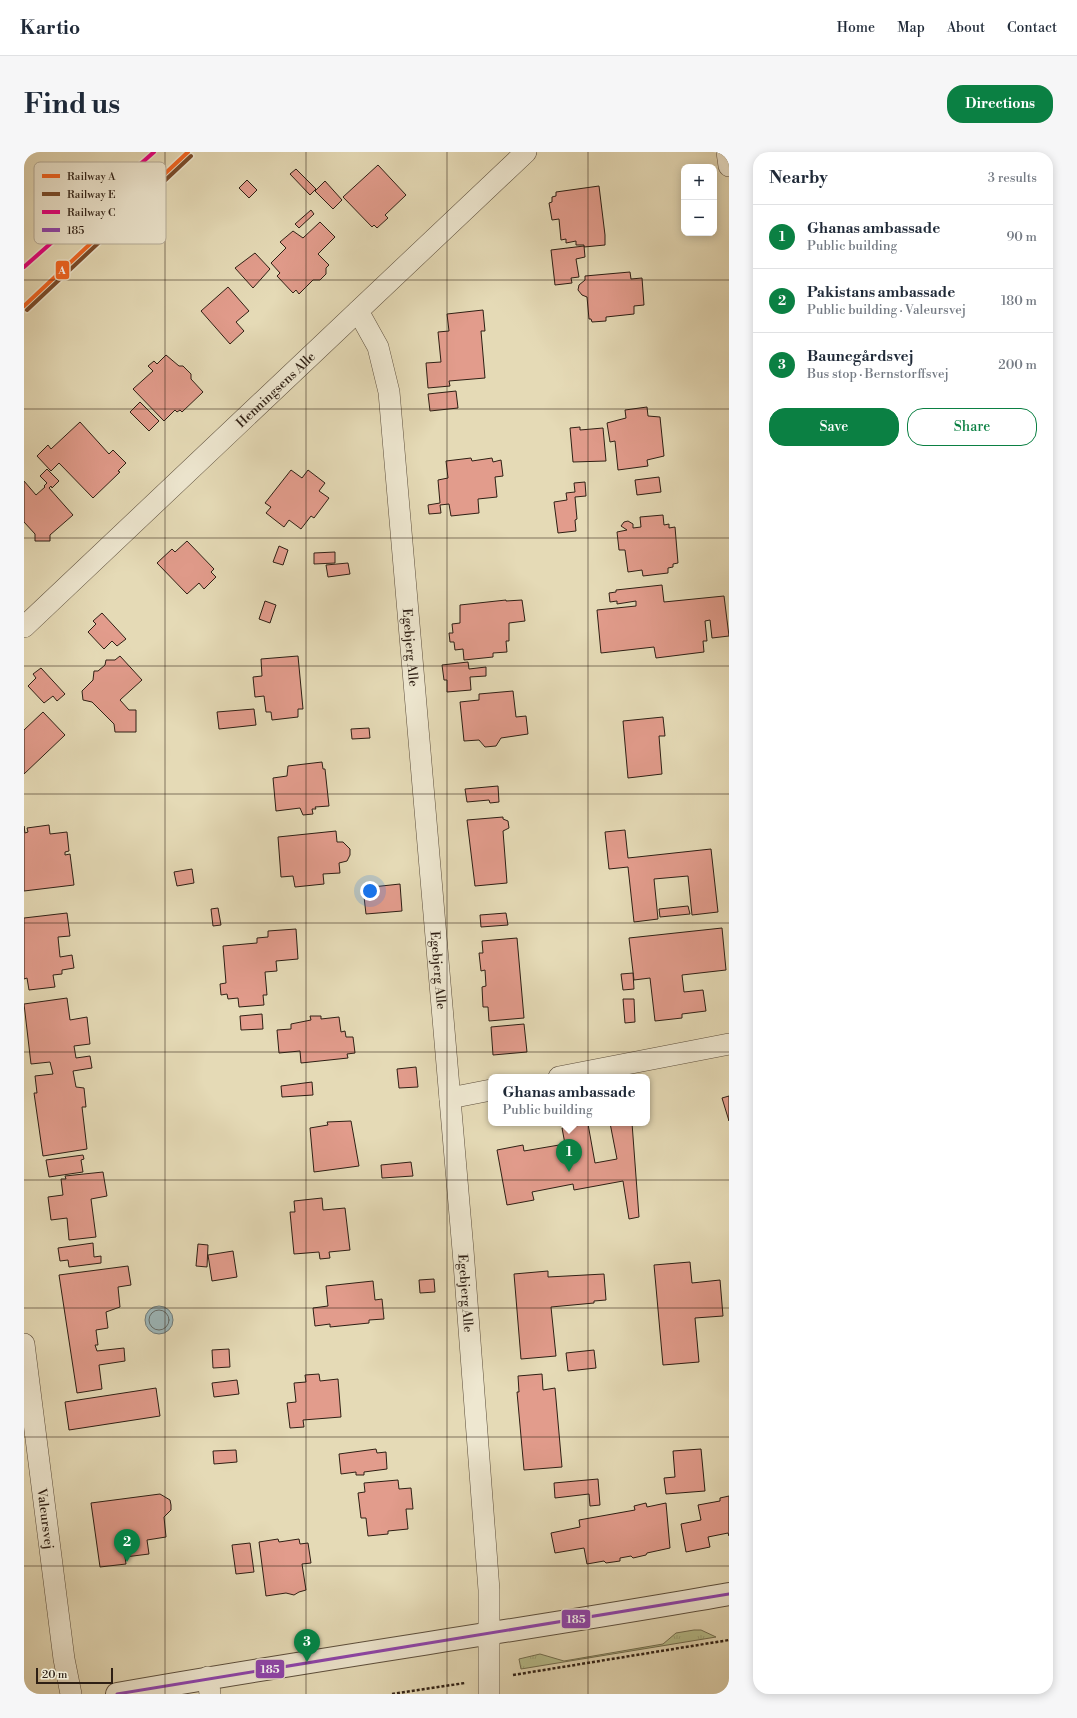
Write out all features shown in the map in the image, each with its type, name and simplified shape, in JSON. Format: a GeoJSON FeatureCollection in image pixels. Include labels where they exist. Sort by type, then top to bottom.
{"type":"FeatureCollection","features":[{"type":"Feature","properties":{"kind":"street","name":"Henningsens Alle"},"geometry":{"type":"LineString","coordinates":[[24,627],[526,152]]}},
{"type":"Feature","properties":{"kind":"street"},"geometry":{"type":"LineString","coordinates":[[728,152],[729,166]]}},
{"type":"Feature","properties":{"kind":"street","name":"Egebjerg Alle"},"geometry":{"type":"LineString","coordinates":[[358,311],[378,347],[388,392],[450,1098],[489,1590],[489,1687]]}},
{"type":"Feature","properties":{"kind":"street"},"geometry":{"type":"LineString","coordinates":[[574,1074],[729,1044]]}},
{"type":"Feature","properties":{"kind":"street"},"geometry":{"type":"LineString","coordinates":[[450,1098],[488,1091]]}},
{"type":"Feature","properties":{"kind":"street","name":"Valeursvej"},"geometry":{"type":"LineString","coordinates":[[24,1344],[64,1659],[71,1694]]}},
{"type":"Feature","properties":{"kind":"street"},"geometry":{"type":"LineString","coordinates":[[116,1694],[209,1686],[489,1635],[728,1598]]}},
{"type":"Feature","properties":{"kind":"path"},"geometry":{"type":"LineString","coordinates":[[392,1694],[489,1687],[729,1640]]}},
{"type":"Feature","properties":{"kind":"green space"},"geometry":{"type":"Polygon","coordinates":[[[701,1630],[716,1637],[521,1669],[519,1659],[540,1654],[564,1661],[663,1644],[676,1633],[701,1630]]]}},
{"type":"Feature","properties":{"kind":"water"},"geometry":{"type":"Polygon","coordinates":[[[159,1306],[169,1310],[173,1320],[169,1330],[159,1334],[149,1330],[145,1320],[149,1310],[159,1306]]]}},
{"type":"Feature","properties":{"kind":"building"},"geometry":{"type":"Polygon","coordinates":[[[378,165],[406,195],[385,215],[388,218],[377,228],[374,225],[372,227],[343,197],[378,165]]]}},
{"type":"Feature","properties":{"kind":"building"},"geometry":{"type":"Polygon","coordinates":[[[296,169],[316,189],[310,195],[290,174],[296,169]]]}},
{"type":"Feature","properties":{"kind":"building"},"geometry":{"type":"Polygon","coordinates":[[[247,180],[257,190],[249,198],[239,188],[247,180]]]}},
{"type":"Feature","properties":{"kind":"building"},"geometry":{"type":"Polygon","coordinates":[[[325,181],[342,200],[333,209],[315,191],[325,181]]]}},
{"type":"Feature","properties":{"kind":"building"},"geometry":{"type":"Polygon","coordinates":[[[599,186],[605,245],[584,247],[584,245],[576,245],[576,241],[566,243],[566,239],[561,240],[559,219],[552,220],[549,203],[552,202],[552,197],[556,196],[556,192],[599,186]]]}},
{"type":"Feature","properties":{"kind":"building"},"geometry":{"type":"Polygon","coordinates":[[[311,210],[314,214],[299,228],[295,224],[311,210]]]}},
{"type":"Feature","properties":{"kind":"building"},"geometry":{"type":"Polygon","coordinates":[[[320,222],[335,237],[318,254],[329,265],[326,268],[326,274],[320,280],[313,280],[299,294],[296,290],[293,293],[277,276],[280,273],[271,263],[286,248],[280,242],[293,231],[303,238],[320,222]]]}},
{"type":"Feature","properties":{"kind":"building"},"geometry":{"type":"Polygon","coordinates":[[[584,246],[585,257],[576,259],[579,277],[571,278],[572,283],[555,285],[551,250],[584,246]]]}},
{"type":"Feature","properties":{"kind":"building"},"geometry":{"type":"Polygon","coordinates":[[[255,253],[270,269],[253,288],[235,268],[255,253]]]}},
{"type":"Feature","properties":{"kind":"building"},"geometry":{"type":"Polygon","coordinates":[[[630,272],[631,279],[642,278],[644,305],[634,306],[634,314],[606,317],[606,321],[592,322],[591,319],[589,319],[587,297],[582,295],[578,290],[579,285],[585,280],[585,276],[630,272]]]}},
{"type":"Feature","properties":{"kind":"building"},"geometry":{"type":"Polygon","coordinates":[[[228,287],[249,311],[236,322],[244,331],[230,344],[201,311],[228,287]]]}},
{"type":"Feature","properties":{"kind":"building"},"geometry":{"type":"Polygon","coordinates":[[[483,310],[485,331],[481,331],[485,378],[449,381],[450,386],[428,388],[426,363],[441,362],[438,332],[449,331],[447,314],[483,310]]]}},
{"type":"Feature","properties":{"kind":"building"},"geometry":{"type":"Polygon","coordinates":[[[166,355],[179,366],[183,366],[191,374],[191,379],[203,392],[182,412],[180,410],[177,412],[175,410],[164,421],[133,389],[153,371],[148,366],[154,361],[157,364],[166,355]]]}},
{"type":"Feature","properties":{"kind":"building"},"geometry":{"type":"Polygon","coordinates":[[[456,391],[458,408],[430,411],[428,394],[456,391]]]}},
{"type":"Feature","properties":{"kind":"building"},"geometry":{"type":"Polygon","coordinates":[[[140,402],[159,421],[149,431],[130,412],[140,402]]]}},
{"type":"Feature","properties":{"kind":"building"},"geometry":{"type":"Polygon","coordinates":[[[647,407],[648,416],[660,417],[664,456],[647,460],[648,466],[618,470],[615,441],[610,442],[607,423],[626,418],[625,410],[647,407]]]}},
{"type":"Feature","properties":{"kind":"building"},"geometry":{"type":"Polygon","coordinates":[[[80,422],[109,454],[113,450],[126,463],[118,471],[120,472],[93,498],[59,463],[51,471],[37,456],[48,445],[51,449],[80,422]]]}},
{"type":"Feature","properties":{"kind":"building"},"geometry":{"type":"Polygon","coordinates":[[[580,427],[580,430],[603,428],[606,461],[573,462],[570,428],[580,427]]]}},
{"type":"Feature","properties":{"kind":"building"},"geometry":{"type":"Polygon","coordinates":[[[471,458],[472,461],[492,458],[493,462],[501,460],[503,476],[495,477],[497,497],[478,499],[479,513],[451,516],[449,504],[440,505],[441,513],[429,514],[428,505],[440,503],[438,480],[448,478],[446,461],[471,458]]]}},
{"type":"Feature","properties":{"kind":"building"},"geometry":{"type":"Polygon","coordinates":[[[47,469],[59,481],[52,488],[51,486],[49,488],[73,515],[50,535],[50,541],[35,541],[35,534],[24,522],[24,481],[36,495],[45,487],[44,486],[47,483],[40,476],[47,469]]]}},
{"type":"Feature","properties":{"kind":"building"},"geometry":{"type":"Polygon","coordinates":[[[291,470],[302,478],[308,470],[325,483],[319,491],[329,498],[314,518],[311,516],[301,529],[289,520],[284,527],[266,513],[271,507],[265,503],[291,470]]]}},
{"type":"Feature","properties":{"kind":"building"},"geometry":{"type":"Polygon","coordinates":[[[659,477],[661,492],[637,495],[635,480],[659,477]]]}},
{"type":"Feature","properties":{"kind":"building"},"geometry":{"type":"Polygon","coordinates":[[[585,482],[586,496],[575,497],[577,519],[575,520],[576,531],[558,533],[554,502],[567,500],[566,493],[575,492],[574,483],[585,482]]]}},
{"type":"Feature","properties":{"kind":"building"},"geometry":{"type":"Polygon","coordinates":[[[663,515],[664,525],[669,524],[669,528],[675,527],[678,563],[673,564],[673,567],[668,568],[668,573],[643,576],[642,570],[628,572],[625,550],[619,550],[617,532],[627,530],[621,526],[624,522],[628,521],[633,524],[633,528],[641,527],[640,517],[663,515]]]}},
{"type":"Feature","properties":{"kind":"building"},"geometry":{"type":"Polygon","coordinates":[[[187,541],[214,569],[211,572],[216,577],[204,589],[199,583],[187,594],[157,563],[172,549],[175,552],[187,541]]]}},
{"type":"Feature","properties":{"kind":"building"},"geometry":{"type":"Polygon","coordinates":[[[279,546],[288,550],[283,565],[273,562],[279,546]]]}},
{"type":"Feature","properties":{"kind":"building"},"geometry":{"type":"Polygon","coordinates":[[[335,552],[335,563],[314,564],[314,553],[335,552]]]}},
{"type":"Feature","properties":{"kind":"building"},"geometry":{"type":"Polygon","coordinates":[[[348,563],[350,574],[328,577],[326,565],[348,563]]]}},
{"type":"Feature","properties":{"kind":"building"},"geometry":{"type":"Polygon","coordinates":[[[662,585],[664,602],[724,596],[729,636],[712,638],[710,620],[705,621],[707,641],[703,641],[704,652],[656,658],[654,647],[601,653],[597,610],[636,606],[636,601],[617,604],[617,601],[610,602],[609,593],[616,592],[616,590],[662,585]]]}},
{"type":"Feature","properties":{"kind":"building"},"geometry":{"type":"Polygon","coordinates":[[[506,600],[522,600],[525,621],[509,623],[509,641],[506,641],[507,652],[493,653],[493,657],[464,660],[463,649],[455,650],[454,642],[450,642],[449,633],[453,633],[452,624],[460,623],[460,605],[506,600]]]}},
{"type":"Feature","properties":{"kind":"building"},"geometry":{"type":"Polygon","coordinates":[[[265,601],[276,605],[270,623],[259,619],[265,601]]]}},
{"type":"Feature","properties":{"kind":"building"},"geometry":{"type":"Polygon","coordinates":[[[102,613],[126,639],[117,646],[112,641],[104,649],[88,632],[96,624],[93,621],[102,613]]]}},
{"type":"Feature","properties":{"kind":"building"},"geometry":{"type":"Polygon","coordinates":[[[120,656],[142,680],[120,700],[129,710],[136,710],[136,732],[115,732],[114,724],[92,702],[83,700],[82,691],[93,680],[94,671],[98,671],[105,665],[106,660],[115,660],[120,656]]]}},
{"type":"Feature","properties":{"kind":"building"},"geometry":{"type":"Polygon","coordinates":[[[298,656],[303,709],[298,709],[298,717],[272,720],[271,712],[266,712],[264,696],[255,697],[253,677],[262,676],[261,659],[298,656]]]}},
{"type":"Feature","properties":{"kind":"building"},"geometry":{"type":"Polygon","coordinates":[[[468,662],[469,669],[486,667],[486,676],[470,677],[471,690],[447,692],[447,680],[444,680],[442,665],[468,662]]]}},
{"type":"Feature","properties":{"kind":"building"},"geometry":{"type":"Polygon","coordinates":[[[41,668],[65,694],[57,701],[53,696],[44,703],[28,686],[36,678],[33,674],[41,668]]]}},
{"type":"Feature","properties":{"kind":"building"},"geometry":{"type":"Polygon","coordinates":[[[513,691],[516,717],[526,716],[528,734],[501,738],[496,746],[485,747],[479,740],[464,741],[460,702],[479,700],[479,694],[513,691]]]}},
{"type":"Feature","properties":{"kind":"building"},"geometry":{"type":"Polygon","coordinates":[[[254,709],[256,725],[219,729],[217,712],[254,709]]]}},
{"type":"Feature","properties":{"kind":"building"},"geometry":{"type":"Polygon","coordinates":[[[43,712],[65,735],[24,774],[24,730],[43,712]]]}},
{"type":"Feature","properties":{"kind":"building"},"geometry":{"type":"Polygon","coordinates":[[[663,717],[665,736],[659,736],[662,774],[628,778],[623,721],[663,717]]]}},
{"type":"Feature","properties":{"kind":"building"},"geometry":{"type":"Polygon","coordinates":[[[369,728],[370,738],[352,739],[351,729],[369,728]]]}},
{"type":"Feature","properties":{"kind":"building"},"geometry":{"type":"Polygon","coordinates":[[[322,762],[323,769],[325,769],[329,806],[315,807],[316,809],[312,809],[313,814],[303,815],[300,808],[276,811],[273,778],[287,776],[288,766],[322,762]]]}},
{"type":"Feature","properties":{"kind":"building"},"geometry":{"type":"Polygon","coordinates":[[[498,786],[499,802],[490,803],[489,800],[467,802],[465,789],[498,786]]]}},
{"type":"Feature","properties":{"kind":"building"},"geometry":{"type":"Polygon","coordinates":[[[503,817],[503,819],[508,821],[509,828],[503,831],[507,883],[475,886],[467,820],[503,817]]]}},
{"type":"Feature","properties":{"kind":"building"},"geometry":{"type":"Polygon","coordinates":[[[49,825],[50,834],[67,832],[69,851],[65,852],[65,855],[70,854],[74,885],[24,891],[24,826],[25,833],[28,832],[27,828],[49,825]]]}},
{"type":"Feature","properties":{"kind":"building"},"geometry":{"type":"Polygon","coordinates":[[[625,830],[628,858],[711,849],[718,912],[692,915],[688,876],[654,879],[658,919],[634,922],[628,867],[609,869],[605,832],[625,830]]]}},
{"type":"Feature","properties":{"kind":"building"},"geometry":{"type":"Polygon","coordinates":[[[336,831],[337,842],[343,842],[350,849],[350,855],[347,861],[339,863],[340,873],[323,874],[324,884],[295,887],[293,876],[281,877],[278,837],[336,831]]]}},
{"type":"Feature","properties":{"kind":"building"},"geometry":{"type":"Polygon","coordinates":[[[192,869],[194,883],[177,886],[174,872],[192,869]]]}},
{"type":"Feature","properties":{"kind":"building"},"geometry":{"type":"Polygon","coordinates":[[[400,884],[402,911],[366,914],[363,888],[400,884]]]}},
{"type":"Feature","properties":{"kind":"building"},"geometry":{"type":"Polygon","coordinates":[[[688,906],[690,914],[660,917],[659,909],[688,906]]]}},
{"type":"Feature","properties":{"kind":"building"},"geometry":{"type":"Polygon","coordinates":[[[218,908],[221,925],[213,926],[211,909],[218,908]]]}},
{"type":"Feature","properties":{"kind":"building"},"geometry":{"type":"Polygon","coordinates":[[[67,913],[70,936],[58,937],[60,957],[72,955],[74,968],[62,970],[62,974],[53,975],[55,987],[29,990],[27,978],[24,979],[24,918],[67,913]]]}},
{"type":"Feature","properties":{"kind":"building"},"geometry":{"type":"Polygon","coordinates":[[[506,913],[508,925],[481,927],[480,915],[506,913]]]}},
{"type":"Feature","properties":{"kind":"building"},"geometry":{"type":"Polygon","coordinates":[[[722,928],[726,970],[682,975],[684,992],[703,990],[706,1011],[682,1014],[682,1018],[655,1021],[650,978],[634,980],[629,938],[722,928]]]}},
{"type":"Feature","properties":{"kind":"building"},"geometry":{"type":"Polygon","coordinates":[[[296,929],[298,959],[276,961],[277,971],[265,972],[267,995],[263,995],[264,1005],[239,1007],[238,998],[228,999],[227,994],[221,995],[220,984],[226,983],[223,946],[257,943],[257,938],[268,937],[268,931],[296,929]]]}},
{"type":"Feature","properties":{"kind":"building"},"geometry":{"type":"Polygon","coordinates":[[[517,938],[524,1018],[489,1021],[488,1007],[483,1007],[482,987],[486,986],[485,970],[481,971],[479,953],[483,953],[482,941],[517,938]]]}},
{"type":"Feature","properties":{"kind":"building"},"geometry":{"type":"Polygon","coordinates":[[[633,973],[634,989],[623,990],[621,974],[633,973]]]}},
{"type":"Feature","properties":{"kind":"building"},"geometry":{"type":"Polygon","coordinates":[[[67,998],[70,1020],[87,1017],[90,1044],[74,1046],[76,1058],[90,1056],[92,1068],[73,1071],[76,1087],[84,1088],[86,1107],[82,1107],[87,1149],[43,1156],[34,1093],[37,1093],[35,1076],[53,1074],[50,1062],[31,1064],[24,1004],[67,998]]]}},
{"type":"Feature","properties":{"kind":"building"},"geometry":{"type":"Polygon","coordinates":[[[623,999],[634,999],[635,1022],[625,1023],[623,999]]]}},
{"type":"Feature","properties":{"kind":"building"},"geometry":{"type":"Polygon","coordinates":[[[262,1014],[263,1029],[241,1030],[240,1016],[262,1014]]]}},
{"type":"Feature","properties":{"kind":"building"},"geometry":{"type":"Polygon","coordinates":[[[310,1016],[321,1016],[321,1019],[339,1017],[341,1032],[345,1031],[346,1037],[353,1037],[355,1053],[347,1054],[348,1058],[301,1063],[300,1051],[279,1053],[277,1030],[291,1029],[291,1024],[311,1020],[310,1016]]]}},
{"type":"Feature","properties":{"kind":"building"},"geometry":{"type":"Polygon","coordinates":[[[524,1024],[527,1052],[493,1055],[491,1027],[524,1024]]]}},
{"type":"Feature","properties":{"kind":"building"},"geometry":{"type":"Polygon","coordinates":[[[416,1067],[418,1087],[399,1088],[397,1069],[416,1067]]]}},
{"type":"Feature","properties":{"kind":"building"},"geometry":{"type":"Polygon","coordinates":[[[312,1082],[313,1095],[282,1097],[281,1086],[312,1082]]]}},
{"type":"Feature","properties":{"kind":"building"},"geometry":{"type":"Polygon","coordinates":[[[729,1096],[729,1121],[722,1098],[729,1096]]]}},
{"type":"Feature","properties":{"kind":"building"},"geometry":{"type":"Polygon","coordinates":[[[351,1121],[359,1166],[314,1172],[310,1128],[328,1125],[327,1122],[351,1121]]]}},
{"type":"Feature","properties":{"kind":"building"},"geometry":{"type":"Polygon","coordinates":[[[588,1126],[595,1163],[617,1159],[611,1126],[632,1126],[639,1217],[629,1219],[623,1181],[574,1190],[573,1184],[532,1192],[534,1200],[507,1205],[497,1150],[523,1145],[524,1151],[565,1144],[562,1128],[588,1126]]]}},
{"type":"Feature","properties":{"kind":"building"},"geometry":{"type":"Polygon","coordinates":[[[83,1155],[84,1159],[81,1160],[83,1172],[49,1177],[46,1160],[83,1155]]]}},
{"type":"Feature","properties":{"kind":"building"},"geometry":{"type":"Polygon","coordinates":[[[411,1162],[413,1176],[382,1178],[381,1165],[411,1162]]]}},
{"type":"Feature","properties":{"kind":"building"},"geometry":{"type":"Polygon","coordinates":[[[103,1172],[107,1196],[91,1199],[96,1237],[69,1240],[67,1218],[51,1220],[48,1197],[63,1195],[61,1179],[66,1179],[65,1176],[103,1172]]]}},
{"type":"Feature","properties":{"kind":"building"},"geometry":{"type":"Polygon","coordinates":[[[322,1198],[323,1210],[345,1208],[350,1250],[329,1252],[330,1258],[320,1259],[319,1252],[294,1254],[290,1212],[295,1212],[294,1201],[322,1198]]]}},
{"type":"Feature","properties":{"kind":"building"},"geometry":{"type":"Polygon","coordinates":[[[93,1243],[94,1257],[101,1256],[101,1263],[69,1267],[68,1260],[60,1261],[58,1248],[93,1243]]]}},
{"type":"Feature","properties":{"kind":"building"},"geometry":{"type":"Polygon","coordinates":[[[198,1244],[208,1245],[207,1267],[196,1266],[198,1244]]]}},
{"type":"Feature","properties":{"kind":"building"},"geometry":{"type":"Polygon","coordinates":[[[233,1251],[237,1277],[212,1281],[208,1255],[233,1251]]]}},
{"type":"Feature","properties":{"kind":"building"},"geometry":{"type":"Polygon","coordinates":[[[690,1262],[692,1283],[720,1280],[723,1316],[695,1318],[699,1362],[663,1365],[654,1265],[690,1262]]]}},
{"type":"Feature","properties":{"kind":"building"},"geometry":{"type":"Polygon","coordinates":[[[128,1266],[131,1285],[118,1287],[120,1307],[106,1312],[108,1328],[96,1330],[98,1345],[95,1345],[97,1351],[124,1348],[125,1361],[99,1365],[102,1389],[77,1393],[59,1275],[128,1266]]]}},
{"type":"Feature","properties":{"kind":"building"},"geometry":{"type":"Polygon","coordinates":[[[548,1271],[548,1277],[604,1274],[606,1300],[594,1301],[594,1303],[551,1307],[556,1356],[521,1359],[514,1274],[548,1271]]]}},
{"type":"Feature","properties":{"kind":"building"},"geometry":{"type":"Polygon","coordinates":[[[434,1279],[435,1292],[420,1293],[419,1280],[434,1279]]]}},
{"type":"Feature","properties":{"kind":"building"},"geometry":{"type":"Polygon","coordinates":[[[373,1281],[375,1300],[382,1299],[384,1319],[369,1320],[369,1323],[330,1327],[330,1324],[315,1326],[313,1308],[328,1306],[326,1286],[373,1281]]]}},
{"type":"Feature","properties":{"kind":"building"},"geometry":{"type":"Polygon","coordinates":[[[229,1349],[230,1367],[213,1368],[212,1350],[229,1349]]]}},
{"type":"Feature","properties":{"kind":"building"},"geometry":{"type":"Polygon","coordinates":[[[594,1350],[596,1368],[568,1371],[566,1353],[594,1350]]]}},
{"type":"Feature","properties":{"kind":"building"},"geometry":{"type":"Polygon","coordinates":[[[319,1374],[320,1381],[338,1379],[341,1417],[303,1420],[304,1427],[290,1428],[287,1403],[296,1402],[294,1383],[306,1382],[305,1375],[319,1374]]]}},
{"type":"Feature","properties":{"kind":"building"},"geometry":{"type":"Polygon","coordinates":[[[542,1374],[543,1390],[555,1388],[562,1467],[524,1470],[517,1392],[519,1392],[518,1376],[542,1374]]]}},
{"type":"Feature","properties":{"kind":"building"},"geometry":{"type":"Polygon","coordinates":[[[237,1380],[239,1394],[214,1397],[212,1383],[237,1380]]]}},
{"type":"Feature","properties":{"kind":"building"},"geometry":{"type":"Polygon","coordinates":[[[156,1388],[160,1416],[69,1430],[65,1402],[156,1388]]]}},
{"type":"Feature","properties":{"kind":"building"},"geometry":{"type":"Polygon","coordinates":[[[376,1449],[377,1453],[386,1452],[387,1469],[364,1472],[364,1475],[356,1475],[356,1472],[341,1474],[339,1454],[376,1449]]]}},
{"type":"Feature","properties":{"kind":"building"},"geometry":{"type":"Polygon","coordinates":[[[701,1449],[705,1491],[666,1494],[664,1478],[675,1477],[673,1451],[701,1449]]]}},
{"type":"Feature","properties":{"kind":"building"},"geometry":{"type":"Polygon","coordinates":[[[236,1450],[237,1462],[214,1464],[213,1451],[236,1450]]]}},
{"type":"Feature","properties":{"kind":"building"},"geometry":{"type":"Polygon","coordinates":[[[598,1479],[600,1505],[590,1506],[589,1494],[555,1498],[554,1483],[598,1479]]]}},
{"type":"Feature","properties":{"kind":"building"},"geometry":{"type":"Polygon","coordinates":[[[398,1480],[399,1489],[411,1488],[413,1509],[406,1509],[408,1529],[388,1531],[388,1534],[368,1536],[366,1518],[361,1518],[358,1493],[365,1492],[364,1483],[398,1480]]]}},
{"type":"Feature","properties":{"kind":"building"},"geometry":{"type":"Polygon","coordinates":[[[160,1494],[170,1500],[171,1505],[171,1510],[164,1517],[166,1537],[147,1540],[149,1554],[125,1557],[126,1564],[100,1567],[91,1503],[160,1494]]]}},
{"type":"Feature","properties":{"kind":"building"},"geometry":{"type":"Polygon","coordinates":[[[729,1496],[729,1536],[728,1533],[708,1537],[710,1547],[686,1552],[681,1524],[701,1520],[698,1505],[720,1501],[720,1498],[729,1496]]]}},
{"type":"Feature","properties":{"kind":"building"},"geometry":{"type":"Polygon","coordinates":[[[646,1503],[647,1507],[666,1503],[670,1548],[633,1558],[631,1556],[620,1558],[620,1561],[606,1563],[604,1561],[587,1564],[584,1548],[555,1553],[551,1533],[580,1527],[579,1520],[635,1510],[634,1506],[646,1503]]]}},
{"type":"Feature","properties":{"kind":"building"},"geometry":{"type":"Polygon","coordinates":[[[278,1539],[279,1542],[299,1539],[300,1544],[308,1543],[311,1563],[302,1564],[306,1590],[294,1595],[286,1593],[266,1596],[259,1542],[278,1539]]]}},
{"type":"Feature","properties":{"kind":"building"},"geometry":{"type":"Polygon","coordinates":[[[250,1543],[254,1572],[236,1574],[232,1545],[250,1543]]]}},
{"type":"Feature","properties":{"kind":"rail line","name":"C"},"geometry":{"type":"LineString","coordinates":[[143,162],[154,152]]}},
{"type":"Feature","properties":{"kind":"rail line","name":"A"},"geometry":{"type":"LineString","coordinates":[[166,173],[188,152]]}},
{"type":"Feature","properties":{"kind":"rail line","name":"E"},"geometry":{"type":"LineString","coordinates":[[166,179],[191,156]]}},
{"type":"Feature","properties":{"kind":"rail line","name":"C"},"geometry":{"type":"LineString","coordinates":[[24,267],[50,244]]}},
{"type":"Feature","properties":{"kind":"rail line","name":"A"},"geometry":{"type":"LineString","coordinates":[[24,306],[90,244]]}},
{"type":"Feature","properties":{"kind":"rail line","name":"E"},"geometry":{"type":"LineString","coordinates":[[27,310],[97,244]]}},
{"type":"Feature","properties":{"kind":"transit line","name":"185"},"geometry":{"type":"LineString","coordinates":[[117,1694],[729,1594]]}},
{"type":"Feature","properties":{"kind":"place","name":"Ghanas ambassade"},"geometry":{"type":"Point","coordinates":[569,1172]}},
{"type":"Feature","properties":{"kind":"place","name":"Pakistans ambassade"},"geometry":{"type":"Point","coordinates":[127,1562]}},
{"type":"Feature","properties":{"kind":"place","name":"Baunegårdsvej"},"geometry":{"type":"Point","coordinates":[307,1662]}}]}
